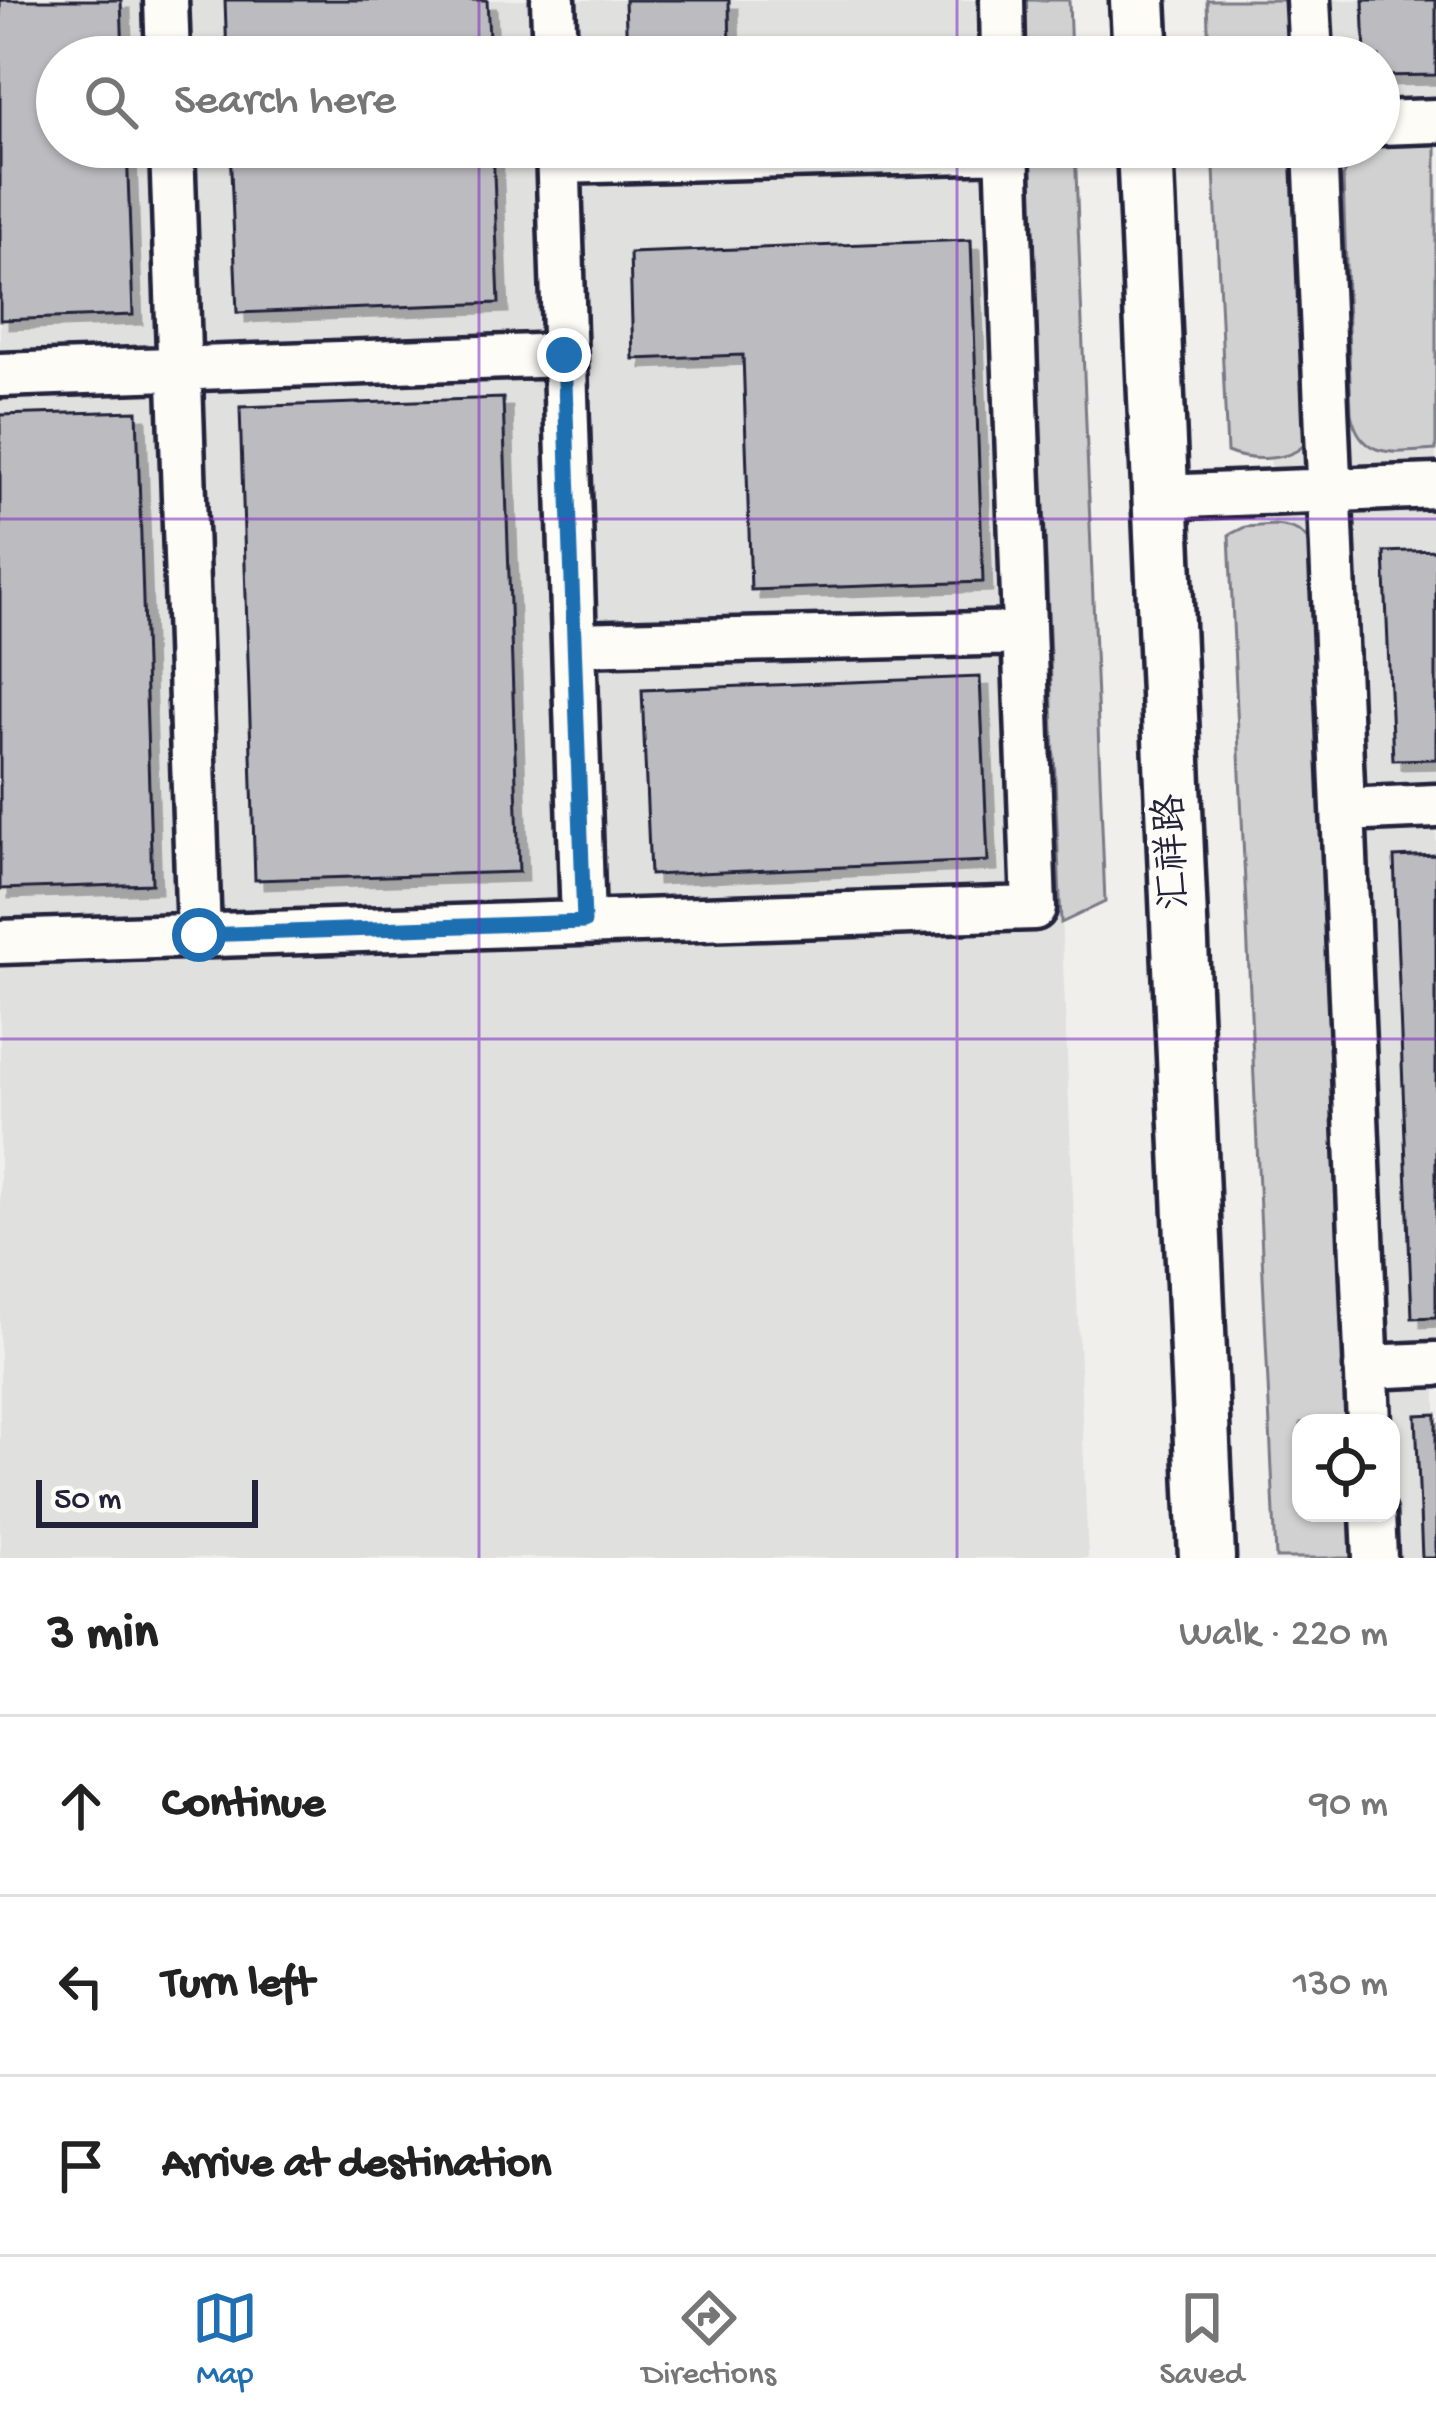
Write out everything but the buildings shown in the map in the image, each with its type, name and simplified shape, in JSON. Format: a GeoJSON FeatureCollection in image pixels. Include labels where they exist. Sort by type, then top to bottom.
{"type":"FeatureCollection","features":[{"type":"Feature","properties":{"kind":"main road"},"geometry":{"type":"LineString","coordinates":[[1138,0],[1140,36]]}},
{"type":"Feature","properties":{"kind":"main road","name":"汇祥路"},"geometry":{"type":"LineString","coordinates":[[1145,168],[1207,1558]]}},
{"type":"Feature","properties":{"kind":"lane"},"geometry":{"type":"LineString","coordinates":[[166,0],[167,36]]}},
{"type":"Feature","properties":{"kind":"lane"},"geometry":{"type":"LineString","coordinates":[[553,0],[554,36]]}},
{"type":"Feature","properties":{"kind":"lane"},"geometry":{"type":"LineString","coordinates":[[1001,0],[1003,36]]}},
{"type":"Feature","properties":{"kind":"lane"},"geometry":{"type":"LineString","coordinates":[[1308,0],[1310,36]]}},
{"type":"Feature","properties":{"kind":"lane"},"geometry":{"type":"LineString","coordinates":[[1400,122],[1436,121]]}},
{"type":"Feature","properties":{"kind":"lane"},"geometry":{"type":"LineString","coordinates":[[173,168],[199,935]]}},
{"type":"Feature","properties":{"kind":"lane"},"geometry":{"type":"LineString","coordinates":[[558,168],[584,922]]}},
{"type":"Feature","properties":{"kind":"lane"},"geometry":{"type":"LineString","coordinates":[[0,942],[1034,908],[1008,168]]}},
{"type":"Feature","properties":{"kind":"lane"},"geometry":{"type":"LineString","coordinates":[[1316,168],[1369,1414]]}},
{"type":"Feature","properties":{"kind":"lane"},"geometry":{"type":"LineString","coordinates":[[0,375],[564,355]]}},
{"type":"Feature","properties":{"kind":"lane"},"geometry":{"type":"LineString","coordinates":[[1160,497],[1436,486]]}},
{"type":"Feature","properties":{"kind":"lane"},"geometry":{"type":"LineString","coordinates":[[574,644],[1024,633]]}},
{"type":"Feature","properties":{"kind":"lane"},"geometry":{"type":"LineString","coordinates":[[1343,810],[1436,806]]}},
{"type":"Feature","properties":{"kind":"lane"},"geometry":{"type":"LineString","coordinates":[[1366,1367],[1436,1364]]}},
{"type":"Feature","properties":{"kind":"lane"},"geometry":{"type":"LineString","coordinates":[[1373,1522],[1375,1558]]}},
{"type":"Feature","properties":{"kind":"shaded area"},"geometry":{"type":"Polygon","coordinates":[[[0,0],[1023,0],[1025,36],[36,36],[36,168],[1030,168],[1088,1558],[0,1558],[0,0]]]}},
{"type":"Feature","properties":{"kind":"shaded area"},"geometry":{"type":"Polygon","coordinates":[[[1023,0],[1069,0],[1070,36],[1025,36],[1023,0]]]}},
{"type":"Feature","properties":{"kind":"shaded area"},"geometry":{"type":"Polygon","coordinates":[[[1207,0],[1294,0],[1295,36],[1208,36],[1207,0]]]}},
{"type":"Feature","properties":{"kind":"shaded area"},"geometry":{"type":"Polygon","coordinates":[[[1251,0],[1436,0],[1436,1558],[1318,1558],[1376,1522],[1400,1522],[1400,1414],[1312,1414],[1258,168],[1400,168],[1400,36],[1253,36],[1251,0]]]}},
{"type":"Feature","properties":{"kind":"shaded area"},"geometry":{"type":"Polygon","coordinates":[[[1436,141],[1436,450],[1372,447],[1356,429],[1351,413],[1343,178],[1347,168],[1400,168],[1400,143],[1436,141]]]}},
{"type":"Feature","properties":{"kind":"shaded area"},"geometry":{"type":"Polygon","coordinates":[[[1030,168],[1076,168],[1105,902],[1061,923],[1030,168]]]}},
{"type":"Feature","properties":{"kind":"shaded area"},"geometry":{"type":"Polygon","coordinates":[[[1214,168],[1301,168],[1308,440],[1282,456],[1259,458],[1227,452],[1214,168]]]}},
{"type":"Feature","properties":{"kind":"shaded area"},"geometry":{"type":"Polygon","coordinates":[[[1245,527],[1290,527],[1301,532],[1317,555],[1350,1414],[1292,1414],[1292,1522],[1354,1522],[1356,1558],[1276,1558],[1229,535],[1245,527]]]}},
{"type":"Feature","properties":{"kind":"route"},"geometry":{"type":"LineString","coordinates":[[199,935],[584,922],[564,355]]}}]}
